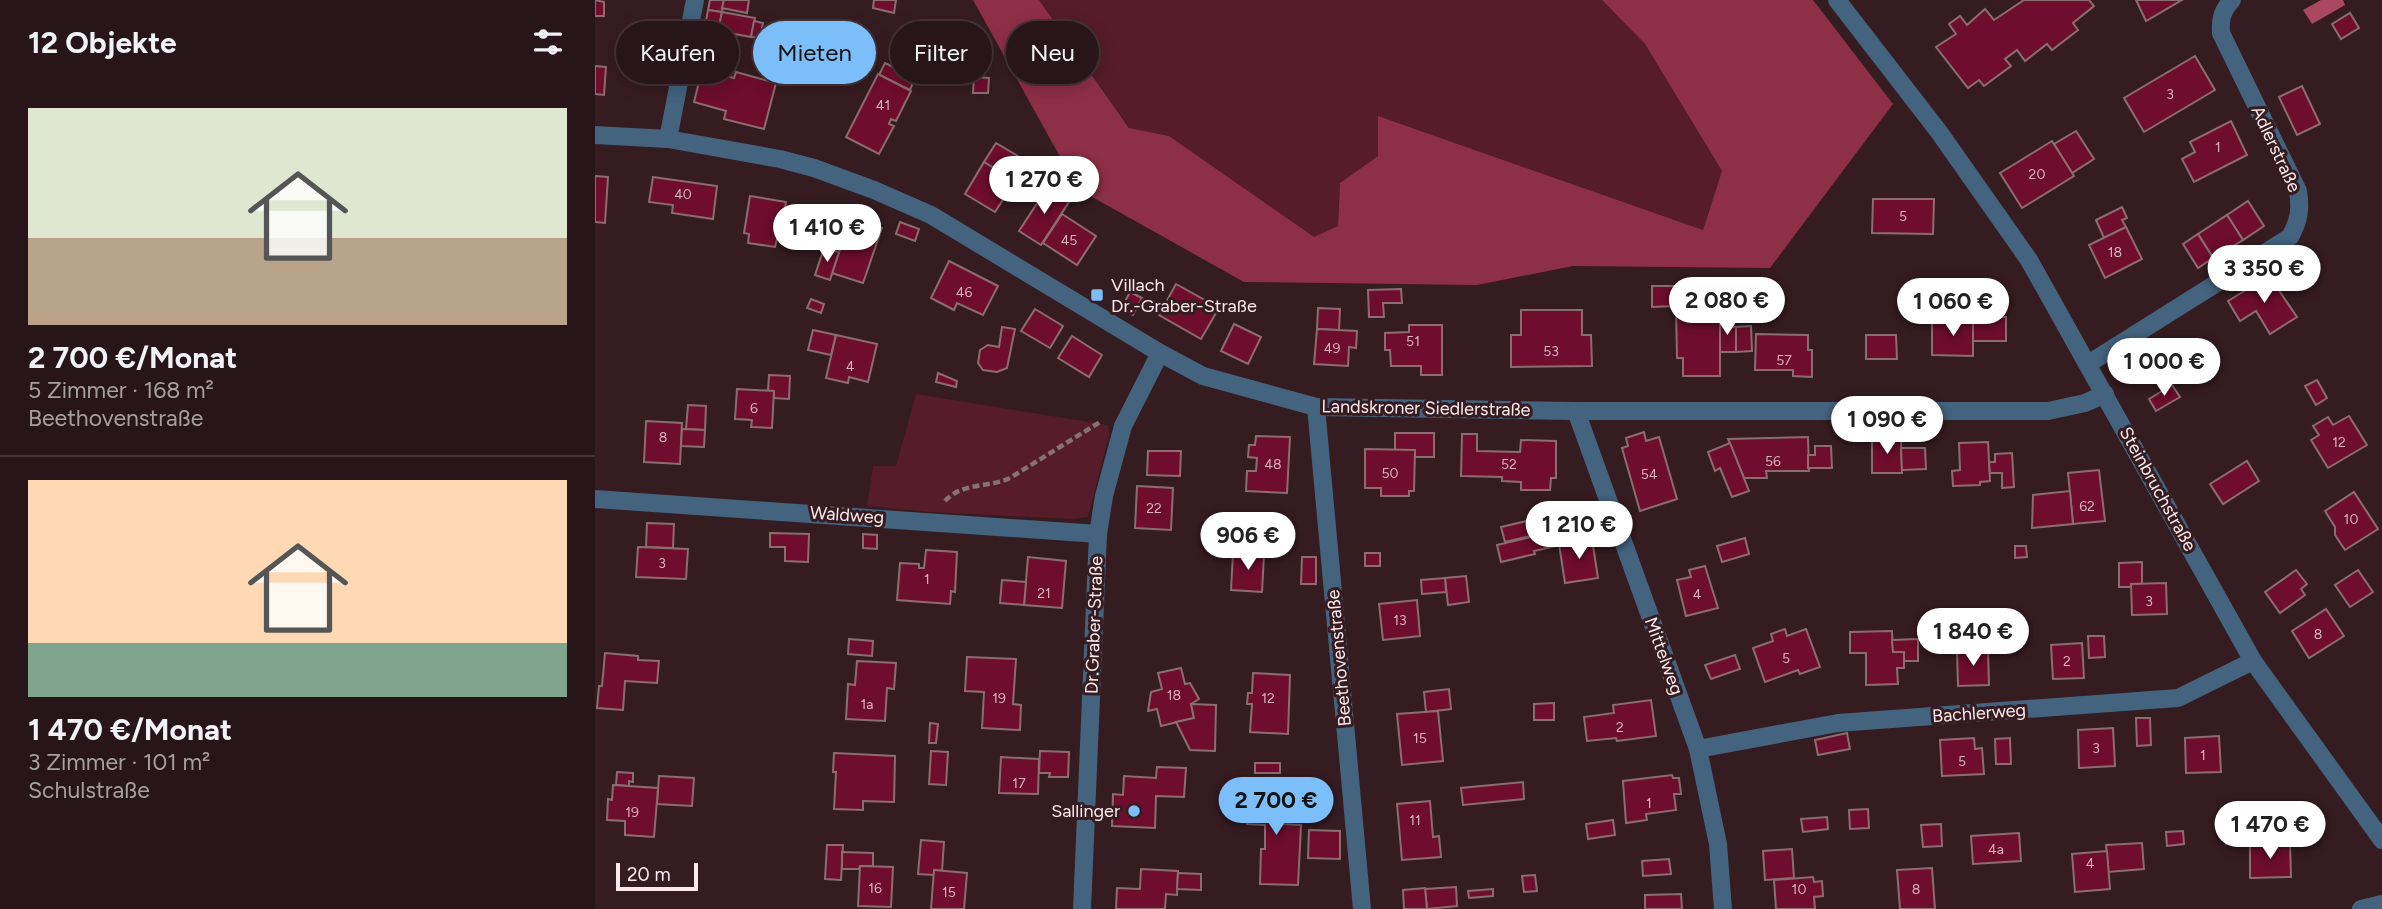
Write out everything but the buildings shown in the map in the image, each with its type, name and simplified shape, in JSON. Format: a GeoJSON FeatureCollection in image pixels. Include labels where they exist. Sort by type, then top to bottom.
{"type":"FeatureCollection","features":[{"type":"Feature","properties":{"kind":"street"},"geometry":{"type":"LineString","coordinates":[[668,139],[695,0]]}},
{"type":"Feature","properties":{"kind":"street","name":"Steinbruchstraße"},"geometry":{"type":"LineString","coordinates":[[1837,0],[1938,132],[2029,260],[2253,661],[2382,840]]}},
{"type":"Feature","properties":{"kind":"street","name":"Adlerstraße"},"geometry":{"type":"LineString","coordinates":[[2088,364],[2290,237],[2298,222],[2298,191],[2221,33],[2223,9],[2232,0]]}},
{"type":"Feature","properties":{"kind":"street","name":"Landskroner Siedlerstraße"},"geometry":{"type":"LineString","coordinates":[[595,135],[668,139],[814,168],[932,215],[1202,376],[1316,407],[1576,411],[2048,411],[2085,403],[2105,394]]}},
{"type":"Feature","properties":{"kind":"street","name":"Dr.Graber-Straße"},"geometry":{"type":"LineString","coordinates":[[1082,909],[1098,534],[1104,496],[1123,426],[1160,353]]}},
{"type":"Feature","properties":{"kind":"street","name":"Beethovenstraße"},"geometry":{"type":"LineString","coordinates":[[1316,407],[1362,909]]}},
{"type":"Feature","properties":{"kind":"street","name":"Mittelweg"},"geometry":{"type":"LineString","coordinates":[[1576,411],[1698,749],[1718,844],[1723,909]]}},
{"type":"Feature","properties":{"kind":"street","name":"Waldweg"},"geometry":{"type":"LineString","coordinates":[[595,499],[1098,534]]}},
{"type":"Feature","properties":{"kind":"street","name":"Bachlerweg"},"geometry":{"type":"LineString","coordinates":[[1698,749],[1838,723],[2178,698],[2253,661]]}},
{"type":"Feature","properties":{"kind":"street"},"geometry":{"type":"LineString","coordinates":[[2361,909],[2382,904]]}},
{"type":"Feature","properties":{"kind":"path"},"geometry":{"type":"LineString","coordinates":[[943,522],[945,501],[959,491],[1010,478],[1105,419],[1123,426]]}},
{"type":"Feature","properties":{"kind":"shaded area"},"geometry":{"type":"Polygon","coordinates":[[[973,0],[1039,0],[1054,21],[1006,21],[1006,59],[992,34],[992,21],[985,21],[973,0]]]}},
{"type":"Feature","properties":{"kind":"shaded area"},"geometry":{"type":"Polygon","coordinates":[[[1039,0],[1602,0],[1645,44],[1722,171],[1703,230],[1378,116],[1378,156],[1340,183],[1338,226],[1314,237],[1169,136],[1130,128],[1099,84],[1099,21],[1054,21],[1039,0]]]}},
{"type":"Feature","properties":{"kind":"shaded area"},"geometry":{"type":"Polygon","coordinates":[[[1602,0],[1813,0],[1893,104],[1770,268],[1573,266],[1477,285],[1244,282],[1078,189],[1020,84],[1098,84],[1129,128],[1169,136],[1314,237],[1338,226],[1340,183],[1378,156],[1378,116],[1703,230],[1722,171],[1645,44],[1602,0]]]}},
{"type":"Feature","properties":{"kind":"shaded area"},"geometry":{"type":"Polygon","coordinates":[[[2321,0],[2343,0],[2345,5],[2312,24],[2303,10],[2321,0]]]}},
{"type":"Feature","properties":{"kind":"shaded area"},"geometry":{"type":"Polygon","coordinates":[[[916,394],[1108,425],[1109,435],[1088,517],[1073,519],[931,512],[867,506],[873,466],[896,466],[916,394]]]}},
{"type":"Feature","properties":{"kind":"place","name":"Villach Dr.-Graber-Straße"},"geometry":{"type":"Point","coordinates":[1097,295]}},
{"type":"Feature","properties":{"kind":"place","name":"Sallinger"},"geometry":{"type":"Point","coordinates":[1134,811]}}]}
